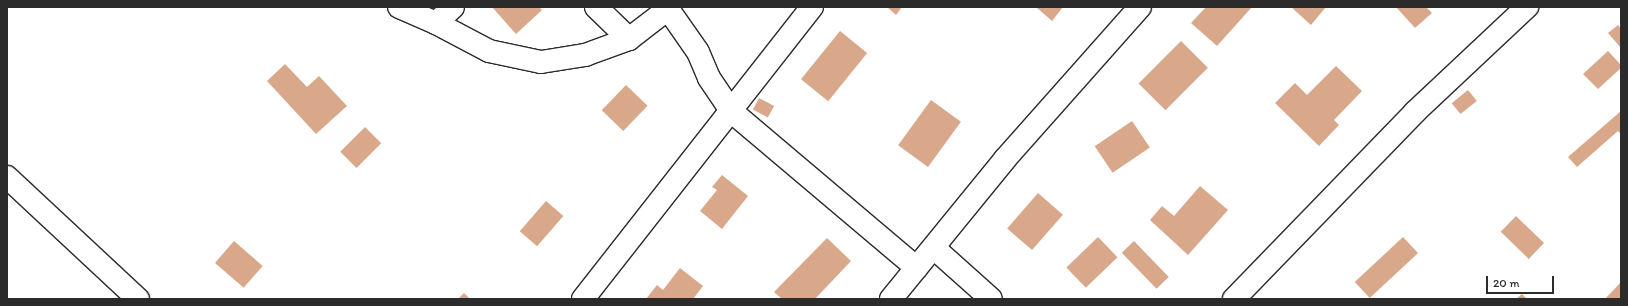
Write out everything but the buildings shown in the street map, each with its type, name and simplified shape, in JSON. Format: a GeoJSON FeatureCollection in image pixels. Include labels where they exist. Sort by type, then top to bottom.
{"type":"FeatureCollection","features":[{"type":"Feature","properties":{"kind":"street"},"geometry":{"type":"LineString","coordinates":[[399,7],[436,23],[489,51],[540,62],[585,55],[629,39],[668,8],[698,52],[709,78],[731,112],[917,268]]}},
{"type":"Feature","properties":{"kind":"street"},"geometry":{"type":"LineString","coordinates":[[436,23],[453,7]]}},
{"type":"Feature","properties":{"kind":"street"},"geometry":{"type":"LineString","coordinates":[[596,7],[629,39]]}},
{"type":"Feature","properties":{"kind":"street"},"geometry":{"type":"LineString","coordinates":[[583,299],[812,7]]}},
{"type":"Feature","properties":{"kind":"street"},"geometry":{"type":"LineString","coordinates":[[891,299],[1005,159],[1140,7]]}},
{"type":"Feature","properties":{"kind":"street"},"geometry":{"type":"LineString","coordinates":[[1234,299],[1415,112],[1527,7]]}},
{"type":"Feature","properties":{"kind":"street"},"geometry":{"type":"LineString","coordinates":[[7,177],[138,299]]}},
{"type":"Feature","properties":{"kind":"street"},"geometry":{"type":"LineString","coordinates":[[934,248],[991,299]]}}]}
